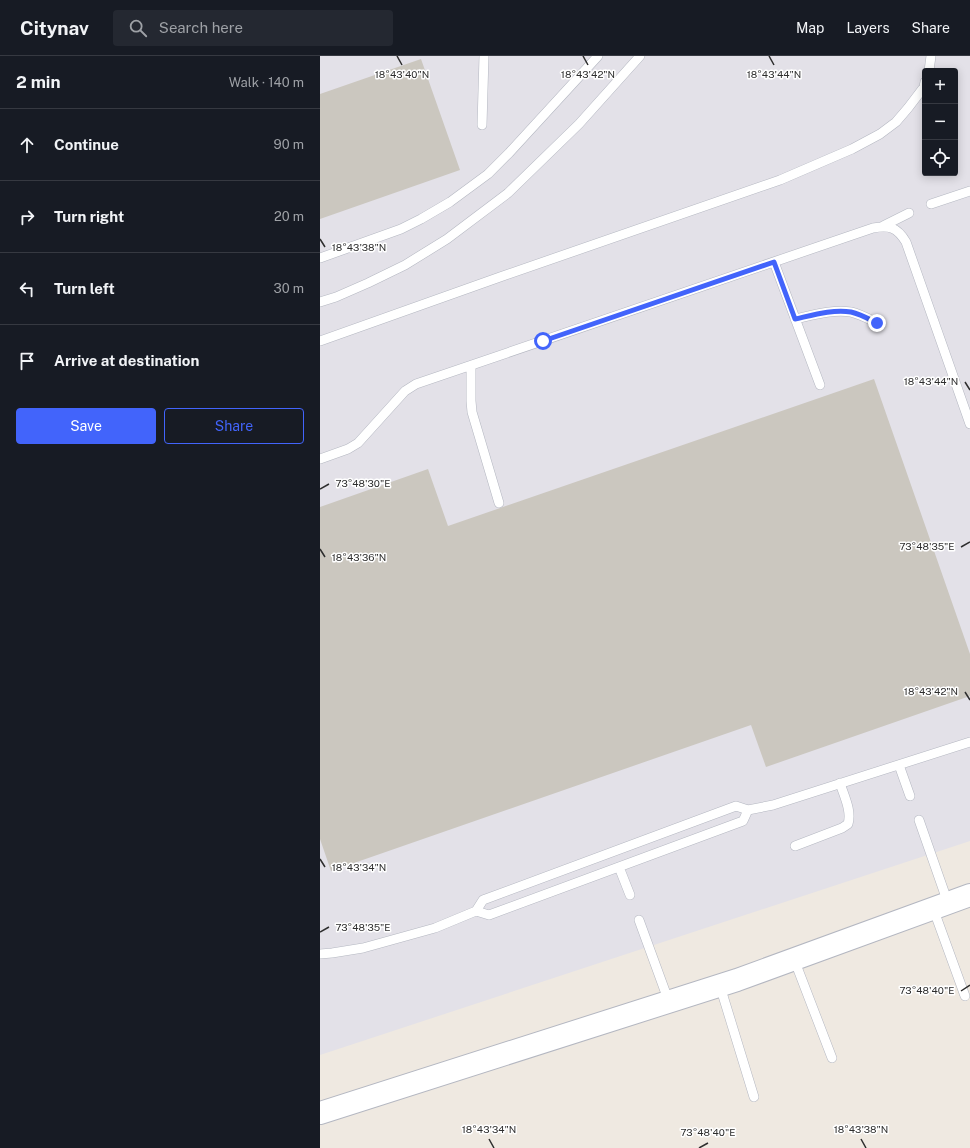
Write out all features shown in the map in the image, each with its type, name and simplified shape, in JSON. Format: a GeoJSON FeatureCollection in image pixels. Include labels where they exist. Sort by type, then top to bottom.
{"type":"FeatureCollection","features":[{"type":"Feature","properties":{"kind":"street"},"geometry":{"type":"LineString","coordinates":[[320,1113],[720,986],[970,895]]}},
{"type":"Feature","properties":{"kind":"lane"},"geometry":{"type":"LineString","coordinates":[[482,125],[484,56]]}},
{"type":"Feature","properties":{"kind":"lane"},"geometry":{"type":"LineString","coordinates":[[320,258],[401,229],[421,220],[450,202],[488,174],[598,56]]}},
{"type":"Feature","properties":{"kind":"lane"},"geometry":{"type":"LineString","coordinates":[[320,302],[368,283],[405,265],[447,239],[508,193],[579,124],[640,56]]}},
{"type":"Feature","properties":{"kind":"lane"},"geometry":{"type":"LineString","coordinates":[[929,68],[931,56]]}},
{"type":"Feature","properties":{"kind":"lane"},"geometry":{"type":"LineString","coordinates":[[320,341],[788,177],[852,149],[880,134],[896,122],[922,90]]}},
{"type":"Feature","properties":{"kind":"lane"},"geometry":{"type":"LineString","coordinates":[[931,204],[970,191]]}},
{"type":"Feature","properties":{"kind":"lane"},"geometry":{"type":"LineString","coordinates":[[320,459],[348,449],[358,443],[405,391],[416,384],[873,228],[883,226],[909,213]]}},
{"type":"Feature","properties":{"kind":"lane"},"geometry":{"type":"LineString","coordinates":[[883,226],[894,228],[901,234],[906,242],[970,424]]}},
{"type":"Feature","properties":{"kind":"lane"},"geometry":{"type":"LineString","coordinates":[[774,262],[820,385]]}},
{"type":"Feature","properties":{"kind":"lane"},"geometry":{"type":"LineString","coordinates":[[795,319],[840,311],[852,312],[877,323]]}},
{"type":"Feature","properties":{"kind":"lane"},"geometry":{"type":"LineString","coordinates":[[471,366],[472,412],[499,503]]}},
{"type":"Feature","properties":{"kind":"lane"},"geometry":{"type":"LineString","coordinates":[[476,911],[482,900],[736,806],[748,810],[773,804],[970,742]]}},
{"type":"Feature","properties":{"kind":"lane"},"geometry":{"type":"LineString","coordinates":[[899,765],[910,796]]}},
{"type":"Feature","properties":{"kind":"lane"},"geometry":{"type":"LineString","coordinates":[[795,846],[842,828],[848,824],[850,819],[840,783]]}},
{"type":"Feature","properties":{"kind":"lane"},"geometry":{"type":"LineString","coordinates":[[320,954],[363,948],[428,930],[476,911],[489,915],[742,821],[748,810]]}},
{"type":"Feature","properties":{"kind":"lane"},"geometry":{"type":"LineString","coordinates":[[919,820],[965,996]]}},
{"type":"Feature","properties":{"kind":"lane"},"geometry":{"type":"LineString","coordinates":[[619,867],[630,895]]}},
{"type":"Feature","properties":{"kind":"lane"},"geometry":{"type":"LineString","coordinates":[[639,920],[669,1002]]}},
{"type":"Feature","properties":{"kind":"lane"},"geometry":{"type":"LineString","coordinates":[[794,959],[832,1058]]}},
{"type":"Feature","properties":{"kind":"lane"},"geometry":{"type":"LineString","coordinates":[[720,986],[754,1097]]}},
{"type":"Feature","properties":{"kind":"shaded area"},"geometry":{"type":"Polygon","coordinates":[[[320,56],[970,56],[970,841],[320,1055],[320,56]]]}},
{"type":"Feature","properties":{"kind":"building"},"geometry":{"type":"Polygon","coordinates":[[[421,59],[460,170],[320,219],[320,94],[421,59]]]}},
{"type":"Feature","properties":{"kind":"building"},"geometry":{"type":"Polygon","coordinates":[[[874,379],[970,654],[970,696],[766,767],[751,725],[331,871],[320,839],[320,507],[428,469],[448,526],[874,379]]]}},
{"type":"Feature","properties":{"kind":"route"},"geometry":{"type":"LineString","coordinates":[[543,341],[774,262],[795,319],[840,311],[852,312],[877,323]]}}]}
